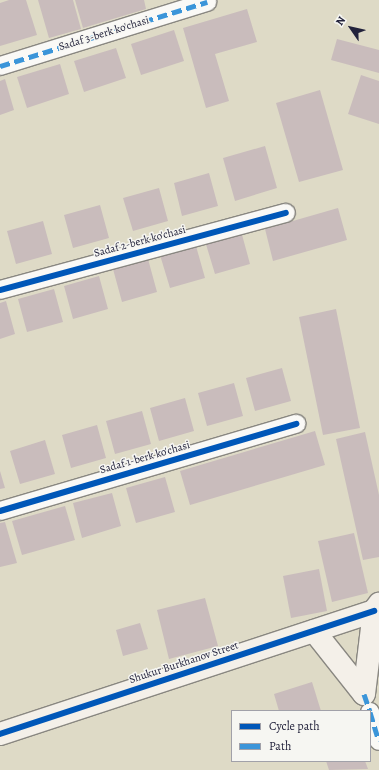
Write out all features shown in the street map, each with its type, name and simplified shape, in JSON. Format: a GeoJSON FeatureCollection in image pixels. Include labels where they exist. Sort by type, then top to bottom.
{"type":"FeatureCollection","features":[{"type":"Feature","properties":{"kind":"street","name":"Sadaf 3-berk ko'chasi"},"geometry":{"type":"LineString","coordinates":[[0,66],[208,2]]}},
{"type":"Feature","properties":{"kind":"street","name":"Sadaf 2-berk ko'chasi"},"geometry":{"type":"LineString","coordinates":[[0,290],[286,213]]}},
{"type":"Feature","properties":{"kind":"street","name":"Sadaf 1-berk ko'chasi"},"geometry":{"type":"LineString","coordinates":[[0,511],[296,424]]}},
{"type":"Feature","properties":{"kind":"street","name":"Shukur Burkhanov Street"},"geometry":{"type":"LineString","coordinates":[[0,734],[314,630],[376,607],[371,701]]}},
{"type":"Feature","properties":{"kind":"street"},"geometry":{"type":"LineString","coordinates":[[314,630],[371,701],[379,741]]}},
{"type":"Feature","properties":{"kind":"building"},"geometry":{"type":"Polygon","coordinates":[[[9,0],[26,0],[37,35],[0,46],[0,3],[9,0]]]}},
{"type":"Feature","properties":{"kind":"building"},"geometry":{"type":"Polygon","coordinates":[[[38,0],[73,0],[81,29],[49,38],[38,0]]]}},
{"type":"Feature","properties":{"kind":"building"},"geometry":{"type":"Polygon","coordinates":[[[75,0],[144,0],[146,9],[83,28],[75,0]]]}},
{"type":"Feature","properties":{"kind":"building"},"geometry":{"type":"Polygon","coordinates":[[[247,9],[257,42],[215,54],[229,101],[206,108],[183,28],[247,9]]]}},
{"type":"Feature","properties":{"kind":"building"},"geometry":{"type":"Polygon","coordinates":[[[174,30],[184,61],[141,75],[131,44],[174,30]]]}},
{"type":"Feature","properties":{"kind":"building"},"geometry":{"type":"Polygon","coordinates":[[[337,39],[379,50],[379,73],[331,60],[337,39]]]}},
{"type":"Feature","properties":{"kind":"building"},"geometry":{"type":"Polygon","coordinates":[[[116,48],[126,78],[84,92],[74,61],[116,48]]]}},
{"type":"Feature","properties":{"kind":"building"},"geometry":{"type":"Polygon","coordinates":[[[60,64],[69,94],[27,108],[17,77],[60,64]]]}},
{"type":"Feature","properties":{"kind":"building"},"geometry":{"type":"Polygon","coordinates":[[[361,75],[379,81],[379,124],[348,114],[361,75]]]}},
{"type":"Feature","properties":{"kind":"building"},"geometry":{"type":"Polygon","coordinates":[[[5,79],[14,110],[0,115],[0,81],[5,79]]]}},
{"type":"Feature","properties":{"kind":"building"},"geometry":{"type":"Polygon","coordinates":[[[320,90],[343,170],[299,182],[276,103],[320,90]]]}},
{"type":"Feature","properties":{"kind":"building"},"geometry":{"type":"Polygon","coordinates":[[[265,146],[277,188],[235,201],[223,158],[265,146]]]}},
{"type":"Feature","properties":{"kind":"building"},"geometry":{"type":"Polygon","coordinates":[[[209,173],[218,206],[182,216],[174,183],[209,173]]]}},
{"type":"Feature","properties":{"kind":"building"},"geometry":{"type":"Polygon","coordinates":[[[159,188],[168,221],[133,231],[123,198],[159,188]]]}},
{"type":"Feature","properties":{"kind":"building"},"geometry":{"type":"Polygon","coordinates":[[[100,205],[109,238],[73,248],[64,215],[100,205]]]}},
{"type":"Feature","properties":{"kind":"building"},"geometry":{"type":"Polygon","coordinates":[[[338,208],[347,240],[273,261],[265,229],[338,208]]]}},
{"type":"Feature","properties":{"kind":"building"},"geometry":{"type":"Polygon","coordinates":[[[43,221],[52,254],[16,264],[7,231],[43,221]]]}},
{"type":"Feature","properties":{"kind":"building"},"geometry":{"type":"Polygon","coordinates":[[[241,231],[250,264],[215,274],[205,241],[241,231]]]}},
{"type":"Feature","properties":{"kind":"building"},"geometry":{"type":"Polygon","coordinates":[[[196,246],[205,278],[170,288],[160,255],[196,246]]]}},
{"type":"Feature","properties":{"kind":"building"},"geometry":{"type":"Polygon","coordinates":[[[148,259],[157,292],[122,302],[113,269],[148,259]]]}},
{"type":"Feature","properties":{"kind":"building"},"geometry":{"type":"Polygon","coordinates":[[[99,276],[108,309],[73,319],[64,286],[99,276]]]}},
{"type":"Feature","properties":{"kind":"building"},"geometry":{"type":"Polygon","coordinates":[[[54,289],[63,322],[27,332],[18,299],[54,289]]]}},
{"type":"Feature","properties":{"kind":"building"},"geometry":{"type":"Polygon","coordinates":[[[6,301],[15,334],[0,339],[0,303],[6,301]]]}},
{"type":"Feature","properties":{"kind":"building"},"geometry":{"type":"Polygon","coordinates":[[[336,309],[360,428],[323,435],[299,317],[336,309]]]}},
{"type":"Feature","properties":{"kind":"building"},"geometry":{"type":"Polygon","coordinates":[[[282,368],[291,401],[255,411],[246,378],[282,368]]]}},
{"type":"Feature","properties":{"kind":"building"},"geometry":{"type":"Polygon","coordinates":[[[234,383],[243,416],[207,426],[198,393],[234,383]]]}},
{"type":"Feature","properties":{"kind":"building"},"geometry":{"type":"Polygon","coordinates":[[[185,398],[194,431],[159,441],[150,408],[185,398]]]}},
{"type":"Feature","properties":{"kind":"building"},"geometry":{"type":"Polygon","coordinates":[[[142,411],[151,444],[115,454],[106,421],[142,411]]]}},
{"type":"Feature","properties":{"kind":"building"},"geometry":{"type":"Polygon","coordinates":[[[97,425],[106,458],[71,468],[62,435],[97,425]]]}},
{"type":"Feature","properties":{"kind":"building"},"geometry":{"type":"Polygon","coordinates":[[[315,431],[325,465],[190,505],[180,471],[315,431]]]}},
{"type":"Feature","properties":{"kind":"building"},"geometry":{"type":"Polygon","coordinates":[[[365,432],[379,495],[379,557],[363,560],[336,439],[365,432]]]}},
{"type":"Feature","properties":{"kind":"building"},"geometry":{"type":"Polygon","coordinates":[[[45,440],[55,474],[20,484],[10,451],[45,440]]]}},
{"type":"Feature","properties":{"kind":"building"},"geometry":{"type":"Polygon","coordinates":[[[0,471],[5,488],[0,489],[0,471]]]}},
{"type":"Feature","properties":{"kind":"building"},"geometry":{"type":"Polygon","coordinates":[[[165,477],[175,512],[136,523],[126,488],[165,477]]]}},
{"type":"Feature","properties":{"kind":"building"},"geometry":{"type":"Polygon","coordinates":[[[112,493],[121,526],[82,538],[73,503],[112,493]]]}},
{"type":"Feature","properties":{"kind":"building"},"geometry":{"type":"Polygon","coordinates":[[[65,506],[75,540],[22,555],[12,521],[65,506]]]}},
{"type":"Feature","properties":{"kind":"building"},"geometry":{"type":"Polygon","coordinates":[[[5,522],[17,563],[0,567],[0,523],[5,522]]]}},
{"type":"Feature","properties":{"kind":"building"},"geometry":{"type":"Polygon","coordinates":[[[354,533],[368,593],[332,602],[318,541],[354,533]]]}},
{"type":"Feature","properties":{"kind":"building"},"geometry":{"type":"Polygon","coordinates":[[[319,569],[327,611],[291,618],[283,576],[319,569]]]}},
{"type":"Feature","properties":{"kind":"building"},"geometry":{"type":"Polygon","coordinates":[[[205,598],[218,646],[169,659],[157,610],[205,598]]]}},
{"type":"Feature","properties":{"kind":"building"},"geometry":{"type":"Polygon","coordinates":[[[140,623],[148,649],[123,656],[116,630],[140,623]]]}},
{"type":"Feature","properties":{"kind":"building"},"geometry":{"type":"Polygon","coordinates":[[[312,682],[321,710],[279,710],[274,694],[312,682]]]}},
{"type":"Feature","properties":{"kind":"building"},"geometry":{"type":"Polygon","coordinates":[[[326,762],[365,762],[368,769],[329,770],[326,762]]]}},
{"type":"Feature","properties":{"kind":"marked path"},"geometry":{"type":"LineString","coordinates":[[0,66],[207,2]]}},
{"type":"Feature","properties":{"kind":"marked path"},"geometry":{"type":"LineString","coordinates":[[364,694],[370,710]]}},
{"type":"Feature","properties":{"kind":"marked path"},"geometry":{"type":"LineString","coordinates":[[371,715],[379,741]]}},
{"type":"Feature","properties":{"kind":"cycle path"},"geometry":{"type":"LineString","coordinates":[[0,290],[286,213]]}},
{"type":"Feature","properties":{"kind":"cycle path"},"geometry":{"type":"LineString","coordinates":[[0,511],[296,424]]}},
{"type":"Feature","properties":{"kind":"cycle path"},"geometry":{"type":"LineString","coordinates":[[0,734],[374,611]]}}]}
